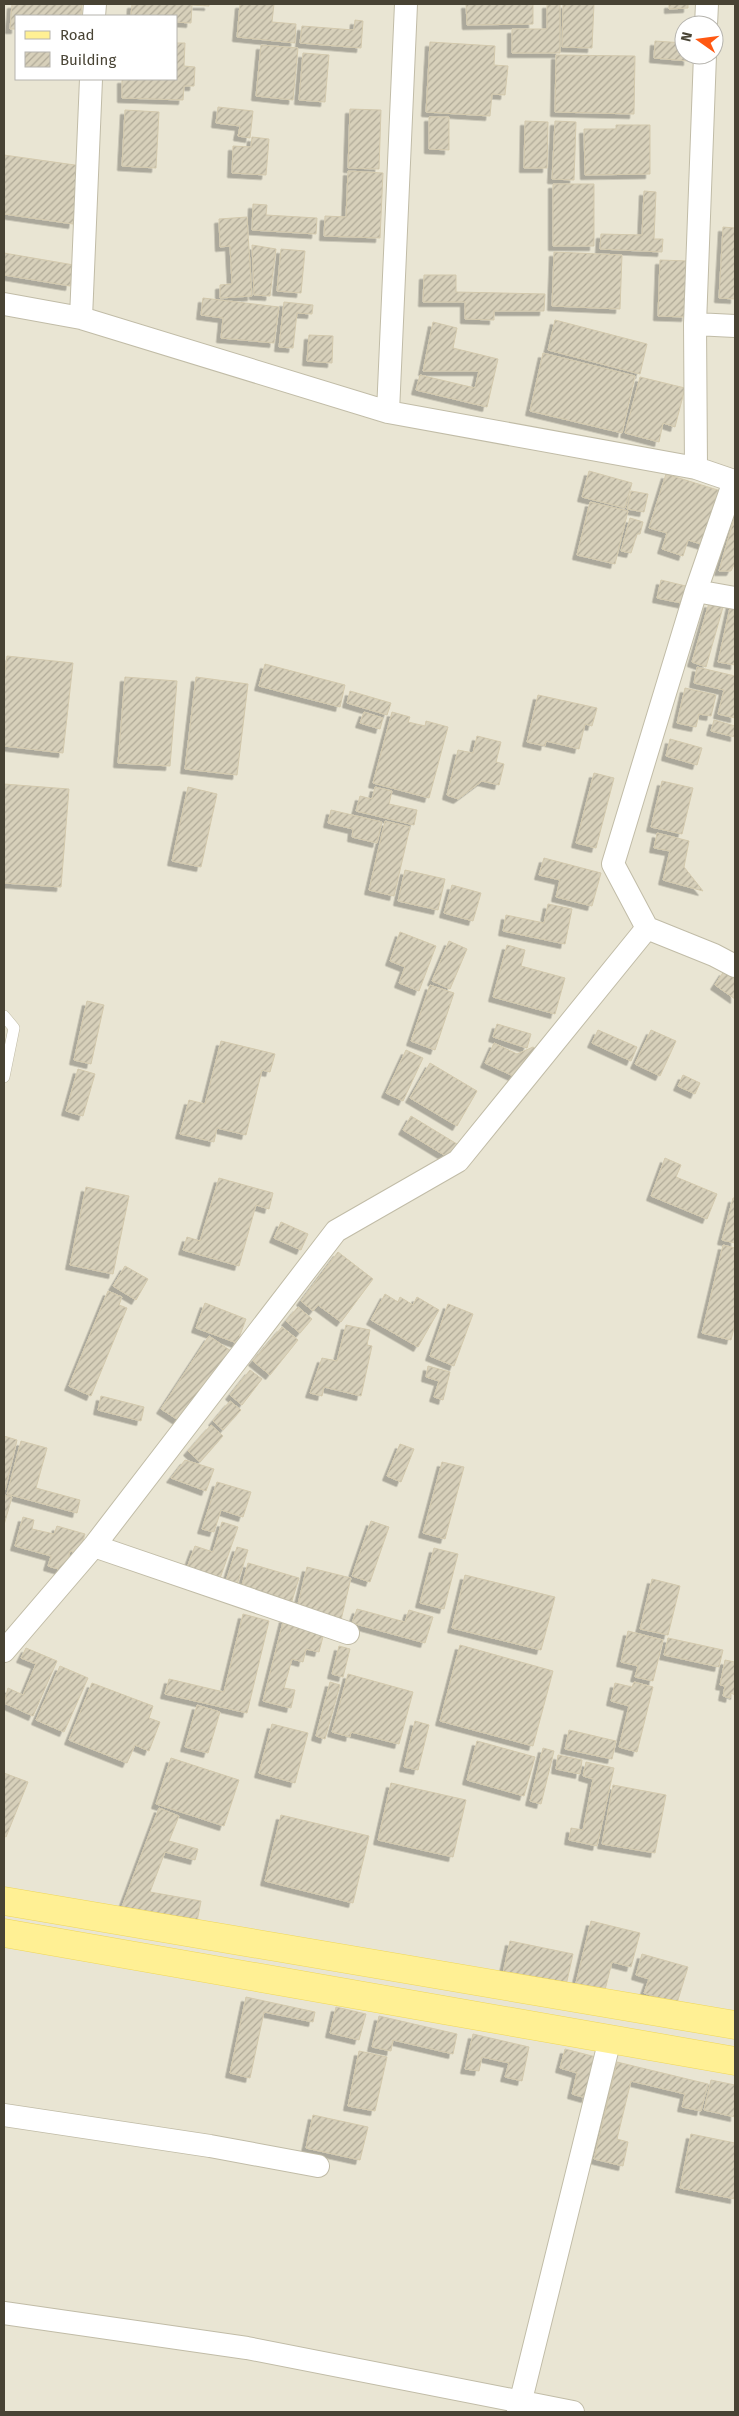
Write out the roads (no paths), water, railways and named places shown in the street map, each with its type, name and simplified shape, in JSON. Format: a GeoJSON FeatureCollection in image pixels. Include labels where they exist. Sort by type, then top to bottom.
{"type":"FeatureCollection","features":[{"type":"Feature","properties":{"kind":"main road"},"geometry":{"type":"LineString","coordinates":[[4,1902],[735,2025]]}},
{"type":"Feature","properties":{"kind":"main road"},"geometry":{"type":"LineString","coordinates":[[4,1934],[735,2061]]}},
{"type":"Feature","properties":{"kind":"street"},"geometry":{"type":"LineString","coordinates":[[388,412],[406,4]]}},
{"type":"Feature","properties":{"kind":"street"},"geometry":{"type":"LineString","coordinates":[[696,468],[695,324],[705,65]]}},
{"type":"Feature","properties":{"kind":"street"},"geometry":{"type":"LineString","coordinates":[[81,318],[92,80]]}},
{"type":"Feature","properties":{"kind":"street"},"geometry":{"type":"LineString","coordinates":[[4,304],[81,318],[388,412],[696,468],[734,481],[696,591],[613,864],[647,928],[714,955],[735,966]]}},
{"type":"Feature","properties":{"kind":"street"},"geometry":{"type":"LineString","coordinates":[[695,324],[735,326]]}},
{"type":"Feature","properties":{"kind":"street"},"geometry":{"type":"LineString","coordinates":[[696,591],[735,598]]}},
{"type":"Feature","properties":{"kind":"street"},"geometry":{"type":"LineString","coordinates":[[4,1651],[94,1546],[336,1231],[458,1161],[647,928]]}},
{"type":"Feature","properties":{"kind":"street"},"geometry":{"type":"LineString","coordinates":[[94,1546],[348,1633]]}},
{"type":"Feature","properties":{"kind":"street"},"geometry":{"type":"LineString","coordinates":[[519,2407],[610,2039]]}},
{"type":"Feature","properties":{"kind":"street"},"geometry":{"type":"LineString","coordinates":[[4,2115],[210,2146],[318,2166]]}},
{"type":"Feature","properties":{"kind":"street"},"geometry":{"type":"LineString","coordinates":[[4,2313],[247,2348],[519,2407],[573,2412]]}},
{"type":"Feature","properties":{"kind":"lane"},"geometry":{"type":"LineString","coordinates":[[4,1016],[14,1028],[4,1077]]}}]}
